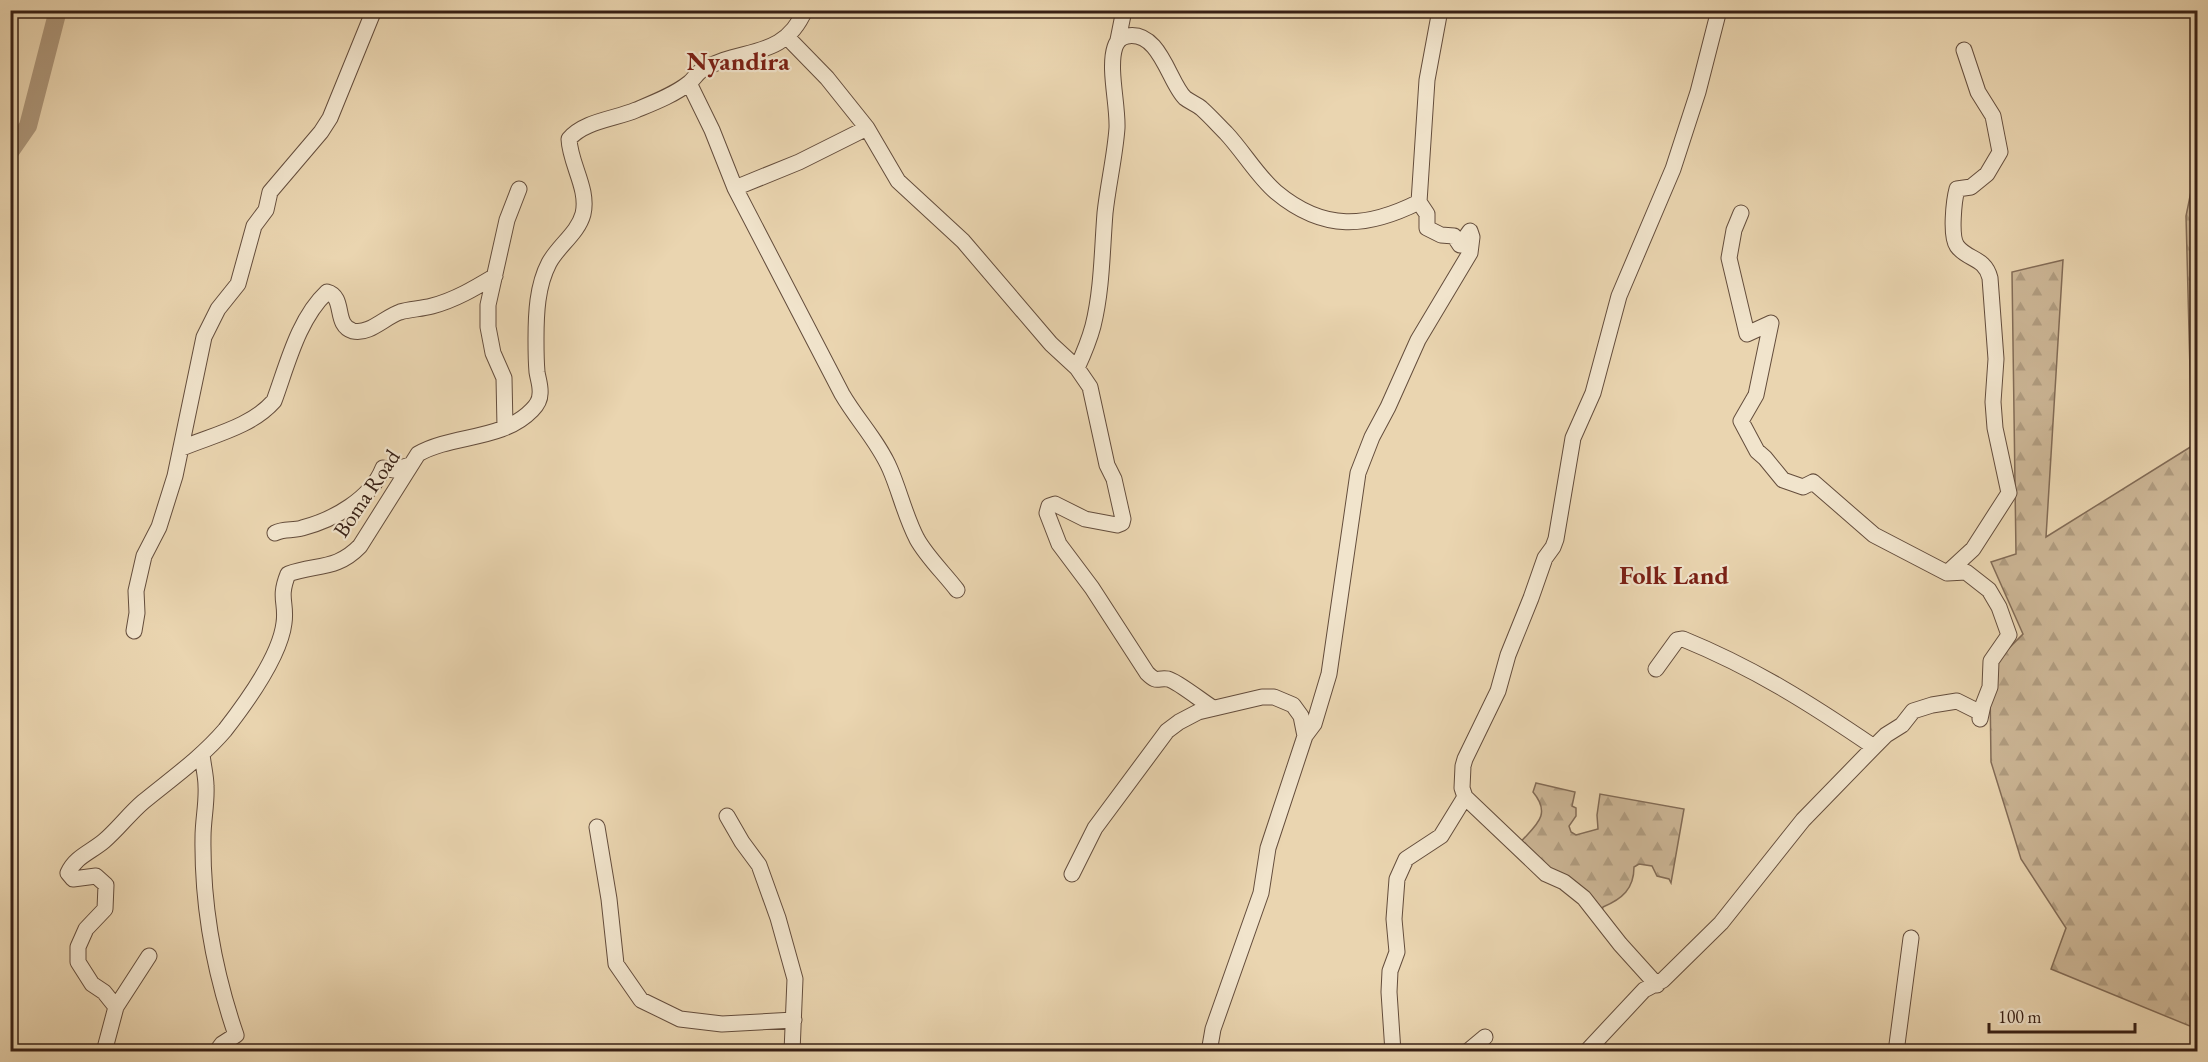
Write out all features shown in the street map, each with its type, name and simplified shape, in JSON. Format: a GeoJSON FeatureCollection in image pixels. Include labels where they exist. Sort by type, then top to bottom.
{"type":"FeatureCollection","features":[{"type":"Feature","properties":{"kind":"street"},"geometry":{"type":"LineString","coordinates":[[134,631],[138,613],[136,591],[144,556],[159,527],[176,476],[204,336],[218,309],[238,284],[250,236],[254,226],[266,210],[270,192],[321,132],[330,118],[374,10]]}},
{"type":"Feature","properties":{"kind":"street"},"geometry":{"type":"LineString","coordinates":[[805,10],[799,24],[788,38],[827,78],[867,128],[898,181],[918,201],[935,212],[963,241],[1051,344],[1077,368],[1090,387],[1107,465],[1114,479],[1122,523],[1117,525],[1085,519],[1052,504],[1047,513],[1059,544],[1092,588],[1147,673],[1153,679],[1171,680],[1213,708]]}},
{"type":"Feature","properties":{"kind":"street"},"geometry":{"type":"LineString","coordinates":[[1077,368],[1094,325],[1117,128],[1114,48],[1118,40],[1124,10]]}},
{"type":"Feature","properties":{"kind":"street"},"geometry":{"type":"LineString","coordinates":[[1209,1052],[1213,1029],[1261,893],[1268,848],[1305,736],[1314,724],[1329,674],[1358,473],[1372,437],[1418,340],[1470,253],[1472,237],[1470,231],[1460,245],[1454,236],[1442,235],[1427,228],[1426,214],[1419,202],[1426,80],[1440,10]]}},
{"type":"Feature","properties":{"kind":"street"},"geometry":{"type":"LineString","coordinates":[[1657,985],[1620,944],[1584,898],[1564,882],[1546,874],[1465,797],[1462,788],[1463,766],[1498,691],[1508,655],[1545,558],[1556,539],[1573,438],[1593,393],[1619,296],[1673,169],[1719,10]]}},
{"type":"Feature","properties":{"kind":"street"},"geometry":{"type":"LineString","coordinates":[[1118,40],[1125,36],[1135,35],[1147,40],[1158,51],[1185,98],[1199,106],[1227,134],[1275,192],[1302,209],[1326,219],[1344,223],[1368,222],[1419,202]]}},
{"type":"Feature","properties":{"kind":"street","name":"Boma Road"},"geometry":{"type":"LineString","coordinates":[[116,1006],[104,992],[92,984],[78,963],[78,947],[86,929],[105,909],[106,885],[96,876],[73,879],[68,873],[72,863],[104,841],[140,805],[202,754],[237,715],[276,649],[284,622],[282,589],[288,574],[318,568],[350,557],[360,546],[418,454],[429,448],[490,434],[530,413],[537,405],[540,394],[536,321],[540,290],[549,263],[583,215],[583,192],[570,150],[569,139],[576,130],[633,111],[689,83],[700,71],[719,62],[777,45],[788,38]]}},
{"type":"Feature","properties":{"kind":"street"},"geometry":{"type":"LineString","coordinates":[[1947,573],[1973,549],[2009,493],[1995,428],[1993,402],[1996,360],[1990,278],[1988,269],[1956,245],[1953,234],[1954,200],[1957,189],[1971,187],[1987,174],[2000,152],[1993,116],[1978,92],[1964,50]]}},
{"type":"Feature","properties":{"kind":"street"},"geometry":{"type":"LineString","coordinates":[[689,83],[712,130],[735,188],[842,394],[853,413],[871,435],[890,469],[902,508],[918,541],[957,590]]}},
{"type":"Feature","properties":{"kind":"street"},"geometry":{"type":"LineString","coordinates":[[735,188],[799,162],[867,128]]}},
{"type":"Feature","properties":{"kind":"street"},"geometry":{"type":"LineString","coordinates":[[505,427],[504,378],[493,353],[488,327],[488,305],[507,220],[519,189]]}},
{"type":"Feature","properties":{"kind":"street"},"geometry":{"type":"LineString","coordinates":[[1586,1052],[1644,990],[1657,985],[1721,922],[1803,820],[1886,735],[1902,725],[1913,711],[1957,701],[1981,716],[1990,687],[1991,661],[2009,635],[1999,606],[1989,590],[1966,572],[1947,573],[1874,534],[1814,482],[1803,486],[1783,480],[1766,458],[1756,451],[1741,421],[1756,395],[1771,323],[1747,334],[1729,258],[1734,230],[1741,213]]}},
{"type":"Feature","properties":{"kind":"street"},"geometry":{"type":"LineString","coordinates":[[182,448],[250,421],[268,409],[274,401],[296,341],[310,315],[327,292],[334,294],[337,298],[339,316],[344,326],[354,331],[363,331],[401,312],[447,301],[495,276]]}},
{"type":"Feature","properties":{"kind":"street"},"geometry":{"type":"LineString","coordinates":[[275,533],[280,530],[301,529],[326,520],[366,494],[380,477],[383,468],[394,470],[410,465]]}},
{"type":"Feature","properties":{"kind":"street"},"geometry":{"type":"LineString","coordinates":[[1656,669],[1677,640],[1683,639],[1747,667],[1803,698],[1874,747]]}},
{"type":"Feature","properties":{"kind":"street"},"geometry":{"type":"LineString","coordinates":[[1072,874],[1095,828],[1167,731],[1198,712],[1262,696],[1274,697],[1293,705],[1301,716],[1305,736]]}},
{"type":"Feature","properties":{"kind":"street"},"geometry":{"type":"LineString","coordinates":[[202,754],[207,787],[203,836],[208,921],[219,980],[236,1035],[222,1044],[216,1052]]}},
{"type":"Feature","properties":{"kind":"street"},"geometry":{"type":"LineString","coordinates":[[1393,1052],[1389,992],[1390,970],[1397,952],[1394,919],[1396,879],[1406,859],[1441,836],[1465,797]]}},
{"type":"Feature","properties":{"kind":"street"},"geometry":{"type":"LineString","coordinates":[[727,816],[759,865],[778,918],[795,979],[792,1052]]}},
{"type":"Feature","properties":{"kind":"street"},"geometry":{"type":"LineString","coordinates":[[597,827],[609,899],[616,964],[641,1000],[680,1019],[722,1024],[794,1020]]}},
{"type":"Feature","properties":{"kind":"street"},"geometry":{"type":"LineString","coordinates":[[1896,1052],[1911,938]]}},
{"type":"Feature","properties":{"kind":"street"},"geometry":{"type":"LineString","coordinates":[[104,1052],[116,1006],[149,956]]}},
{"type":"Feature","properties":{"kind":"street"},"geometry":{"type":"LineString","coordinates":[[1467,1052],[1485,1038]]}},
{"type":"Feature","properties":{"kind":"green space"},"geometry":{"type":"Polygon","coordinates":[[[2197,162],[2197,1029],[2051,969],[2066,928],[2021,859],[1991,762],[1990,687],[1998,659],[2023,634],[1991,562],[2016,554],[2012,272],[2063,260],[2046,537],[2192,446],[2186,216],[2197,162]]]}},
{"type":"Feature","properties":{"kind":"green space"},"geometry":{"type":"Polygon","coordinates":[[[1536,783],[1575,792],[1572,806],[1576,808],[1576,816],[1569,826],[1571,832],[1576,835],[1598,829],[1600,794],[1684,809],[1671,883],[1669,879],[1657,876],[1652,866],[1639,864],[1634,867],[1632,881],[1626,892],[1603,907],[1600,918],[1518,845],[1535,826],[1541,814],[1539,800],[1533,792],[1536,783]]]}},
{"type":"Feature","properties":{"kind":"waterway"},"geometry":{"type":"LineString","coordinates":[[10,152],[28,126],[58,10]]}},
{"type":"Feature","properties":{"kind":"district","name":"Nyandira"},"geometry":{"type":"Point","coordinates":[738,61]}},
{"type":"Feature","properties":{"kind":"district","name":"Folk Land"},"geometry":{"type":"Point","coordinates":[1674,575]}}]}
